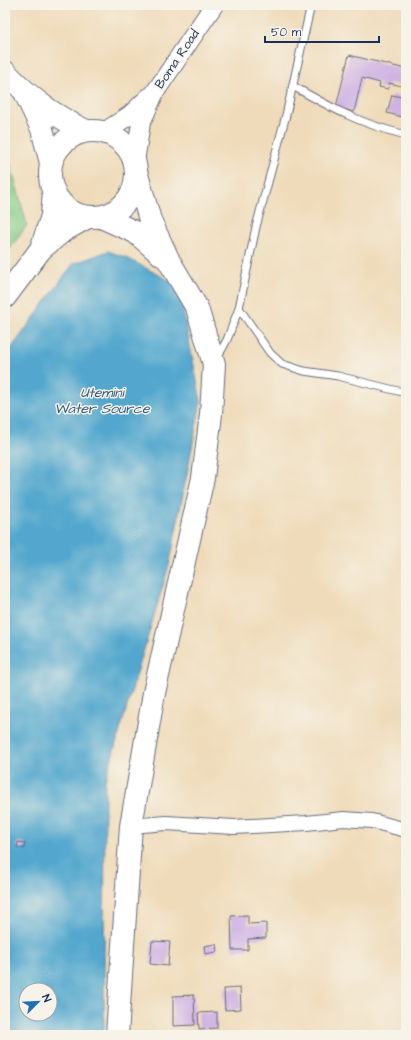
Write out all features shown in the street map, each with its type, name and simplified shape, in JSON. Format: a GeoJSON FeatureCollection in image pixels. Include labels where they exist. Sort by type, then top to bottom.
{"type":"FeatureCollection","features":[{"type":"Feature","properties":{"kind":"highway"},"geometry":{"type":"LineString","coordinates":[[5,72],[24,92],[58,118],[95,132],[117,138],[128,149],[135,167],[150,220],[169,261],[197,308],[214,364],[211,414],[204,478],[154,692],[131,826],[117,1035]]}},
{"type":"Feature","properties":{"kind":"highway"},"geometry":{"type":"LineString","coordinates":[[24,92],[42,128],[52,163]]}},
{"type":"Feature","properties":{"kind":"highway"},"geometry":{"type":"LineString","coordinates":[[95,132],[71,137],[59,148],[52,163],[50,177],[54,191],[62,204],[74,212],[94,217],[135,232],[169,261]]}},
{"type":"Feature","properties":{"kind":"highway"},"geometry":{"type":"LineString","coordinates":[[5,298],[41,249],[63,231],[94,217],[120,208],[133,192],[135,167]]}},
{"type":"Feature","properties":{"kind":"highway"},"geometry":{"type":"LineString","coordinates":[[41,249],[52,216],[54,191]]}},
{"type":"Feature","properties":{"kind":"street","name":"Boma Road"},"geometry":{"type":"LineString","coordinates":[[155,92],[214,5]]}},
{"type":"Feature","properties":{"kind":"street"},"geometry":{"type":"LineString","coordinates":[[95,132],[130,115],[155,92]]}},
{"type":"Feature","properties":{"kind":"street"},"geometry":{"type":"LineString","coordinates":[[135,167],[141,123],[155,92]]}},
{"type":"Feature","properties":{"kind":"street"},"geometry":{"type":"LineString","coordinates":[[131,826],[166,823],[234,827],[306,823],[344,819],[372,821],[406,830]]}},
{"type":"Feature","properties":{"kind":"lane"},"geometry":{"type":"LineString","coordinates":[[214,364],[227,340],[239,308],[256,227],[293,86],[311,5]]}},
{"type":"Feature","properties":{"kind":"lane"},"geometry":{"type":"LineString","coordinates":[[293,86],[327,106],[359,121],[406,134]]}},
{"type":"Feature","properties":{"kind":"lane"},"geometry":{"type":"LineString","coordinates":[[239,308],[270,353],[282,364],[304,371],[338,376],[406,393]]}},
{"type":"Feature","properties":{"kind":"green space"},"geometry":{"type":"Polygon","coordinates":[[[5,158],[10,162],[27,225],[5,256],[5,158]]]}},
{"type":"Feature","properties":{"kind":"water","name":"Utemini Water Source"},"geometry":{"type":"Polygon","coordinates":[[[108,251],[125,257],[178,285],[201,401],[170,562],[105,781],[104,1035],[5,1035],[5,357],[73,264],[108,251]]]}},
{"type":"Feature","properties":{"kind":"building"},"geometry":{"type":"Polygon","coordinates":[[[268,5],[278,5],[277,9],[268,5]]]}},
{"type":"Feature","properties":{"kind":"building"},"geometry":{"type":"Polygon","coordinates":[[[349,55],[406,69],[406,87],[389,83],[388,89],[379,87],[380,83],[362,78],[354,112],[336,107],[349,55]]]}},
{"type":"Feature","properties":{"kind":"building"},"geometry":{"type":"Polygon","coordinates":[[[392,95],[406,98],[406,118],[387,113],[392,95]]]}},
{"type":"Feature","properties":{"kind":"building"},"geometry":{"type":"Polygon","coordinates":[[[18,842],[25,843],[24,849],[17,847],[18,842]]]}},
{"type":"Feature","properties":{"kind":"building"},"geometry":{"type":"Polygon","coordinates":[[[248,915],[248,924],[266,923],[266,938],[248,939],[248,950],[232,950],[231,916],[248,915]]]}},
{"type":"Feature","properties":{"kind":"building"},"geometry":{"type":"Polygon","coordinates":[[[152,941],[170,942],[168,966],[150,964],[152,941]]]}},
{"type":"Feature","properties":{"kind":"building"},"geometry":{"type":"Polygon","coordinates":[[[216,944],[217,952],[205,954],[204,946],[216,944]]]}},
{"type":"Feature","properties":{"kind":"building"},"geometry":{"type":"Polygon","coordinates":[[[240,988],[241,1009],[225,1010],[224,989],[240,988]]]}},
{"type":"Feature","properties":{"kind":"building"},"geometry":{"type":"Polygon","coordinates":[[[194,995],[195,1025],[173,1026],[173,996],[194,995]]]}},
{"type":"Feature","properties":{"kind":"building"},"geometry":{"type":"Polygon","coordinates":[[[217,1012],[217,1028],[199,1029],[198,1013],[217,1012]]]}}]}
